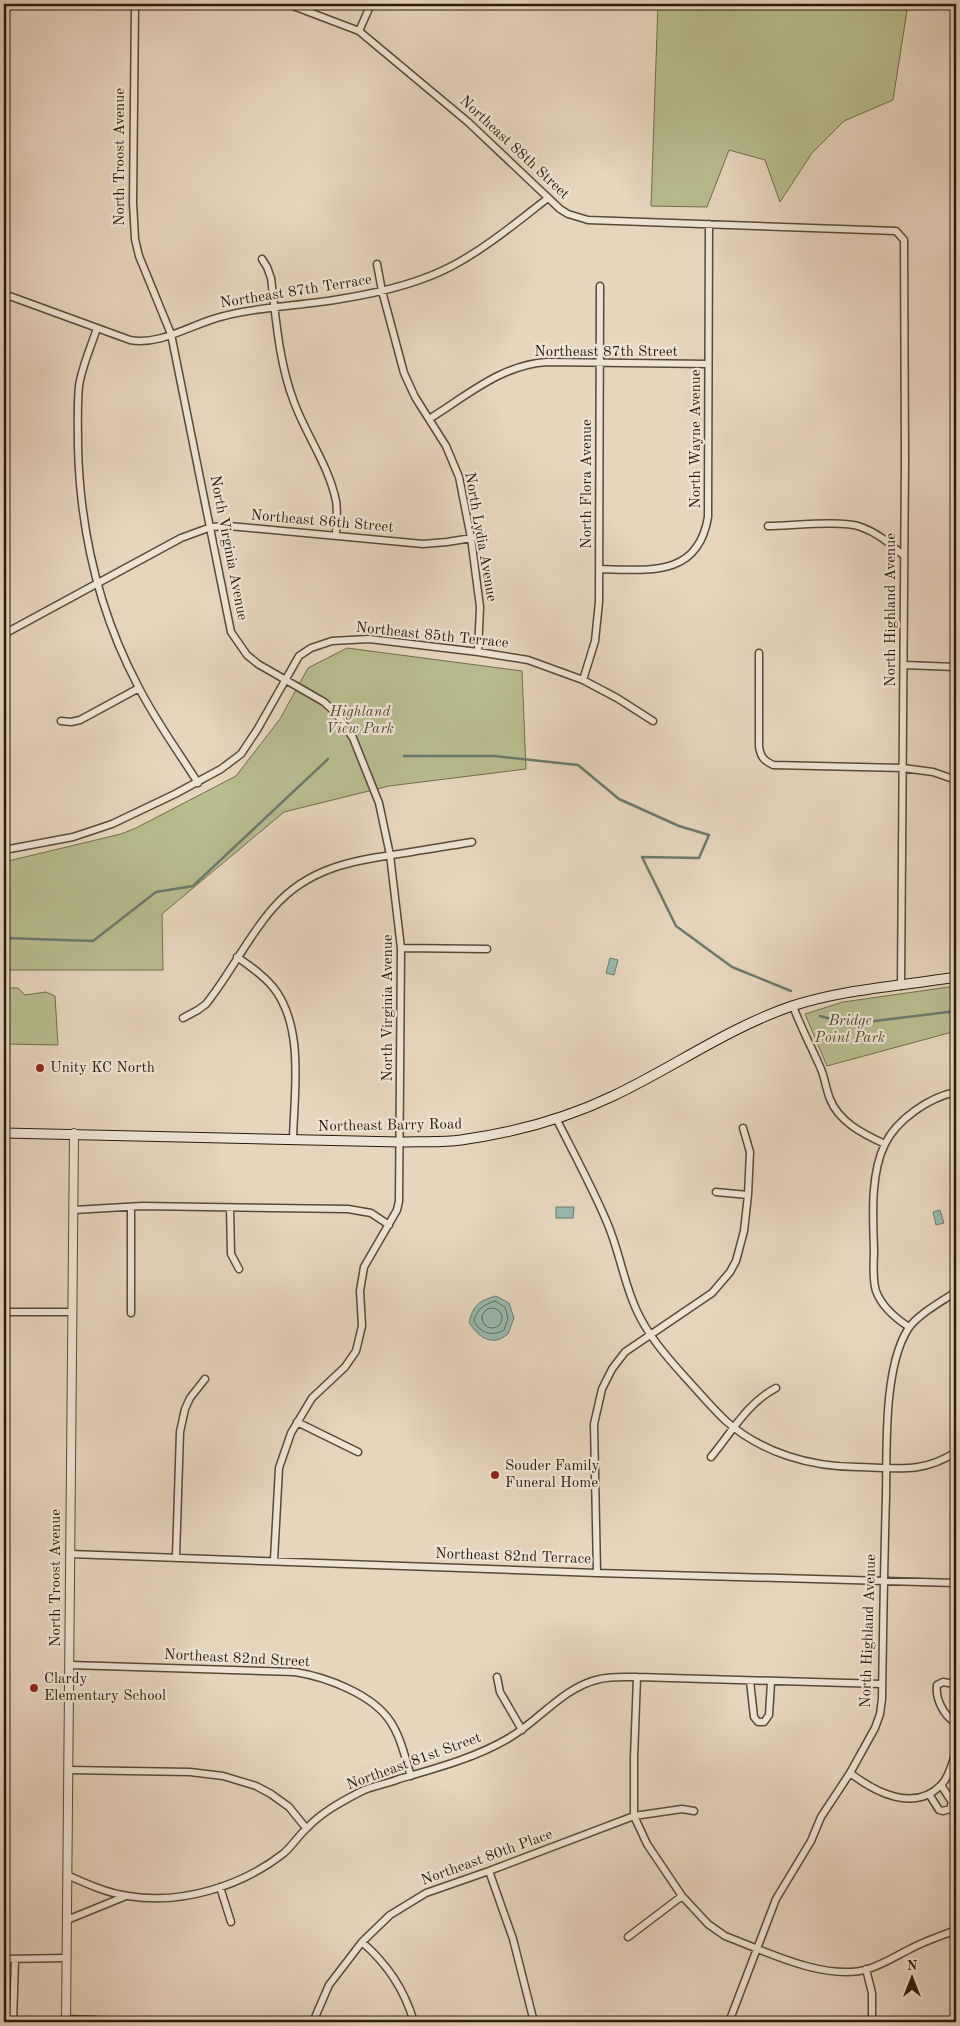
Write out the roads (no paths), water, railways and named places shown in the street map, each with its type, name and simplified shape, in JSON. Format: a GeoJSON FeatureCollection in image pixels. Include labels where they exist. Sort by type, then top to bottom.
{"type":"FeatureCollection","features":[{"type":"Feature","properties":{"kind":"main road","name":"Northeast Barry Road"},"geometry":{"type":"LineString","coordinates":[[4,1133],[74,1133],[400,1142],[460,1140],[502,1132],[556,1118],[612,1096],[739,1027],[793,1006],[847,992],[902,986],[956,977]]}},
{"type":"Feature","properties":{"kind":"street"},"geometry":{"type":"LineString","coordinates":[[4,9],[14,4]]}},
{"type":"Feature","properties":{"kind":"street","name":"North Troost Avenue"},"geometry":{"type":"LineString","coordinates":[[135,4],[132,203],[135,239],[138,256],[171,334]]}},
{"type":"Feature","properties":{"kind":"street","name":"Northeast 88th Street"},"geometry":{"type":"LineString","coordinates":[[288,4],[360,31],[468,122],[548,198],[568,214],[588,220],[896,231],[901,235]]}},
{"type":"Feature","properties":{"kind":"street"},"geometry":{"type":"LineString","coordinates":[[360,31],[371,4]]}},
{"type":"Feature","properties":{"kind":"street","name":"Northeast 87th Terrace"},"geometry":{"type":"LineString","coordinates":[[4,294],[130,340],[144,342],[155,340],[223,316],[274,307],[339,300],[408,284],[450,267],[470,256],[548,198]]}},
{"type":"Feature","properties":{"kind":"street","name":"North Wayne Avenue"},"geometry":{"type":"LineString","coordinates":[[600,569],[662,569],[674,565],[693,553],[704,537],[708,517],[709,224]]}},
{"type":"Feature","properties":{"kind":"street","name":"North Highland Avenue"},"geometry":{"type":"LineString","coordinates":[[901,235],[906,249],[902,986]]}},
{"type":"Feature","properties":{"kind":"street"},"geometry":{"type":"LineString","coordinates":[[262,259],[268,267],[271,278],[281,352],[292,395],[332,486],[336,502],[336,535]]}},
{"type":"Feature","properties":{"kind":"street","name":"North Lydia Avenue"},"geometry":{"type":"LineString","coordinates":[[377,264],[382,291],[404,373],[415,397],[454,462],[463,493],[480,607],[478,652]]}},
{"type":"Feature","properties":{"kind":"street","name":"North Flora Avenue"},"geometry":{"type":"LineString","coordinates":[[583,680],[596,641],[600,569],[600,286]]}},
{"type":"Feature","properties":{"kind":"street"},"geometry":{"type":"LineString","coordinates":[[97,328],[79,386],[79,469],[84,521],[106,612],[125,660],[139,688],[198,783]]}},
{"type":"Feature","properties":{"kind":"street","name":"North Virginia Avenue"},"geometry":{"type":"LineString","coordinates":[[171,334],[231,632],[247,655],[258,664],[324,702],[345,724],[353,738],[380,803],[390,855],[401,948],[399,1201],[397,1210],[389,1225],[369,1256],[361,1278],[362,1326],[356,1351],[345,1368],[312,1398],[291,1433],[279,1468],[274,1560]]}},
{"type":"Feature","properties":{"kind":"street","name":"Northeast 87th Street"},"geometry":{"type":"LineString","coordinates":[[429,419],[512,368],[547,362],[708,364]]}},
{"type":"Feature","properties":{"kind":"street"},"geometry":{"type":"LineString","coordinates":[[768,526],[845,524],[860,526],[884,539],[903,555]]}},
{"type":"Feature","properties":{"kind":"street","name":"Northeast 86th Street"},"geometry":{"type":"LineString","coordinates":[[4,634],[181,538],[211,526],[336,535],[423,544],[484,536]]}},
{"type":"Feature","properties":{"kind":"street","name":"Northeast 85th Terrace"},"geometry":{"type":"LineString","coordinates":[[4,850],[73,837],[112,824],[198,783],[221,769],[241,754],[257,730],[299,656],[311,648],[332,641],[369,639],[528,660],[583,680],[617,698],[653,721]]}},
{"type":"Feature","properties":{"kind":"street"},"geometry":{"type":"LineString","coordinates":[[759,653],[759,747],[764,761],[773,765],[903,768],[933,772],[956,780]]}},
{"type":"Feature","properties":{"kind":"street"},"geometry":{"type":"LineString","coordinates":[[904,665],[956,668]]}},
{"type":"Feature","properties":{"kind":"street"},"geometry":{"type":"LineString","coordinates":[[61,721],[71,722],[80,720],[139,688]]}},
{"type":"Feature","properties":{"kind":"street"},"geometry":{"type":"LineString","coordinates":[[183,1018],[206,1004],[274,906],[297,886],[318,873],[342,864],[472,842]]}},
{"type":"Feature","properties":{"kind":"street"},"geometry":{"type":"LineString","coordinates":[[401,948],[487,949]]}},
{"type":"Feature","properties":{"kind":"street"},"geometry":{"type":"LineString","coordinates":[[238,957],[264,978],[273,988],[288,1012],[294,1037],[293,1140]]}},
{"type":"Feature","properties":{"kind":"street"},"geometry":{"type":"LineString","coordinates":[[793,1006],[811,1052],[820,1068],[833,1104],[839,1113],[856,1129],[885,1144]]}},
{"type":"Feature","properties":{"kind":"street"},"geometry":{"type":"LineString","coordinates":[[909,1327],[891,1314],[883,1305],[877,1292],[874,1278],[874,1190],[885,1144],[902,1122],[920,1108],[944,1094],[956,1092]]}},
{"type":"Feature","properties":{"kind":"street"},"geometry":{"type":"LineString","coordinates":[[556,1118],[604,1215],[628,1292],[637,1312],[651,1335],[710,1405],[734,1428],[745,1436],[783,1454],[814,1464],[830,1466],[917,1468],[934,1464],[956,1452]]}},
{"type":"Feature","properties":{"kind":"street"},"geometry":{"type":"LineString","coordinates":[[597,1573],[594,1424],[598,1399],[606,1379],[625,1352],[712,1293],[730,1272],[736,1261],[744,1231],[748,1195],[750,1152],[743,1128]]}},
{"type":"Feature","properties":{"kind":"street","name":"North Troost Avenue"},"geometry":{"type":"LineString","coordinates":[[66,2020],[74,1133]]}},
{"type":"Feature","properties":{"kind":"street"},"geometry":{"type":"LineString","coordinates":[[716,1192],[748,1195]]}},
{"type":"Feature","properties":{"kind":"street"},"geometry":{"type":"LineString","coordinates":[[74,1210],[142,1206],[348,1209],[371,1212],[389,1225]]}},
{"type":"Feature","properties":{"kind":"street"},"geometry":{"type":"LineString","coordinates":[[131,1207],[131,1313]]}},
{"type":"Feature","properties":{"kind":"street"},"geometry":{"type":"LineString","coordinates":[[230,1208],[230,1254],[239,1268]]}},
{"type":"Feature","properties":{"kind":"street","name":"North Highland Avenue"},"geometry":{"type":"LineString","coordinates":[[729,2022],[776,1899],[811,1841],[822,1817],[850,1773],[878,1721],[882,1707],[887,1468],[891,1384],[895,1361],[909,1327],[929,1310],[956,1292]]}},
{"type":"Feature","properties":{"kind":"street"},"geometry":{"type":"LineString","coordinates":[[4,1312],[71,1312]]}},
{"type":"Feature","properties":{"kind":"street"},"geometry":{"type":"LineString","coordinates":[[176,1557],[182,1420],[190,1398],[204,1378]]}},
{"type":"Feature","properties":{"kind":"street"},"geometry":{"type":"LineString","coordinates":[[711,1457],[751,1406],[764,1394],[776,1388]]}},
{"type":"Feature","properties":{"kind":"street"},"geometry":{"type":"LineString","coordinates":[[297,1422],[358,1452]]}},
{"type":"Feature","properties":{"kind":"street","name":"Northeast 82nd Terrace"},"geometry":{"type":"LineString","coordinates":[[70,1554],[597,1573],[956,1583]]}},
{"type":"Feature","properties":{"kind":"street","name":"Northeast 82nd Street"},"geometry":{"type":"LineString","coordinates":[[70,1665],[295,1672],[327,1679],[356,1692],[390,1720],[404,1752],[411,1776]]}},
{"type":"Feature","properties":{"kind":"street"},"geometry":{"type":"LineString","coordinates":[[497,1677],[500,1692],[522,1730]]}},
{"type":"Feature","properties":{"kind":"street"},"geometry":{"type":"LineString","coordinates":[[638,1677],[634,1758],[634,1816],[647,1844],[682,1896],[708,1924],[725,1936],[809,1967],[829,1972],[866,1970],[889,1961],[911,1948],[956,1930]]}},
{"type":"Feature","properties":{"kind":"street","name":"Northeast 81st Street"},"geometry":{"type":"LineString","coordinates":[[67,1875],[105,1891],[126,1896],[155,1898],[220,1887],[240,1880],[272,1862],[293,1845],[306,1828],[330,1808],[362,1791],[470,1757],[522,1730],[562,1697],[584,1684],[602,1678],[638,1677],[882,1684]]}},
{"type":"Feature","properties":{"kind":"street"},"geometry":{"type":"LineString","coordinates":[[750,1681],[754,1717],[758,1722],[764,1722],[768,1715],[771,1682]]}},
{"type":"Feature","properties":{"kind":"street"},"geometry":{"type":"LineString","coordinates":[[956,1687],[954,1684],[943,1682],[937,1685],[936,1692],[947,1718],[956,1724]]}},
{"type":"Feature","properties":{"kind":"street"},"geometry":{"type":"LineString","coordinates":[[956,1713],[956,1724]]}},
{"type":"Feature","properties":{"kind":"street"},"geometry":{"type":"LineString","coordinates":[[850,1773],[877,1791],[895,1797],[914,1798],[929,1794],[942,1785],[950,1770],[956,1750]]}},
{"type":"Feature","properties":{"kind":"street"},"geometry":{"type":"LineString","coordinates":[[68,1770],[190,1772],[223,1776],[248,1783],[271,1794],[289,1807],[306,1828]]}},
{"type":"Feature","properties":{"kind":"street"},"geometry":{"type":"LineString","coordinates":[[929,1794],[939,1810],[950,1809],[952,1802],[942,1785]]}},
{"type":"Feature","properties":{"kind":"street","name":"Northeast 80th Place"},"geometry":{"type":"LineString","coordinates":[[314,2022],[329,1985],[362,1942],[390,1915],[421,1895],[634,1816],[682,1809],[694,1811]]}},
{"type":"Feature","properties":{"kind":"street"},"geometry":{"type":"LineString","coordinates":[[489,1871],[512,1939],[534,2022]]}},
{"type":"Feature","properties":{"kind":"street"},"geometry":{"type":"LineString","coordinates":[[220,1887],[231,1922]]}},
{"type":"Feature","properties":{"kind":"street","name":"Northeast 81st Street"},"geometry":{"type":"LineString","coordinates":[[67,1920],[126,1896]]}},
{"type":"Feature","properties":{"kind":"street"},"geometry":{"type":"LineString","coordinates":[[628,1937],[682,1896]]}},
{"type":"Feature","properties":{"kind":"street"},"geometry":{"type":"LineString","coordinates":[[362,1942],[377,1956],[395,1978],[408,2004],[414,2022]]}},
{"type":"Feature","properties":{"kind":"street"},"geometry":{"type":"LineString","coordinates":[[4,1959],[66,1958]]}},
{"type":"Feature","properties":{"kind":"street"},"geometry":{"type":"LineString","coordinates":[[14,2022],[15,1959]]}},
{"type":"Feature","properties":{"kind":"street"},"geometry":{"type":"LineString","coordinates":[[866,1970],[872,1994],[872,2022]]}},
{"type":"Feature","properties":{"kind":"street"},"geometry":{"type":"LineString","coordinates":[[66,2020],[147,2022]]}},
{"type":"Feature","properties":{"kind":"water"},"geometry":{"type":"Polygon","coordinates":[[[610,958],[618,960],[614,975],[606,973],[610,958]]]}},
{"type":"Feature","properties":{"kind":"water"},"geometry":{"type":"Polygon","coordinates":[[[556,1207],[574,1207],[573,1218],[556,1218],[556,1207]]]}},
{"type":"Feature","properties":{"kind":"water"},"geometry":{"type":"Polygon","coordinates":[[[940,1210],[944,1223],[936,1225],[933,1212],[940,1210]]]}},
{"type":"Feature","properties":{"kind":"water"},"geometry":{"type":"Polygon","coordinates":[[[496,1296],[509,1303],[514,1318],[508,1334],[499,1339],[492,1340],[480,1335],[469,1322],[478,1304],[496,1296]]]}},
{"type":"Feature","properties":{"kind":"waterway"},"geometry":{"type":"LineString","coordinates":[[404,756],[494,756],[578,765],[619,799],[679,826],[709,835],[699,858],[642,857],[676,926],[732,967],[791,991]]}},
{"type":"Feature","properties":{"kind":"waterway"},"geometry":{"type":"LineString","coordinates":[[4,938],[93,941],[156,892],[193,886],[328,759]]}},
{"type":"Feature","properties":{"kind":"waterway"},"geometry":{"type":"LineString","coordinates":[[820,1016],[850,1024],[956,1011]]}},
{"type":"Feature","properties":{"kind":"place","name":"Unity KC North"},"geometry":{"type":"Point","coordinates":[40,1068]}},
{"type":"Feature","properties":{"kind":"place","name":"Souder Family Funeral Home"},"geometry":{"type":"Point","coordinates":[495,1475]}},
{"type":"Feature","properties":{"kind":"place","name":"Clardy Elementary School"},"geometry":{"type":"Point","coordinates":[34,1688]}},
{"type":"Feature","properties":{"kind":"park label","name":"Highland View Park"},"geometry":{"type":"Point","coordinates":[360,720]}},
{"type":"Feature","properties":{"kind":"park label","name":"Bridge Point Park"},"geometry":{"type":"Point","coordinates":[850,1030]}}]}
